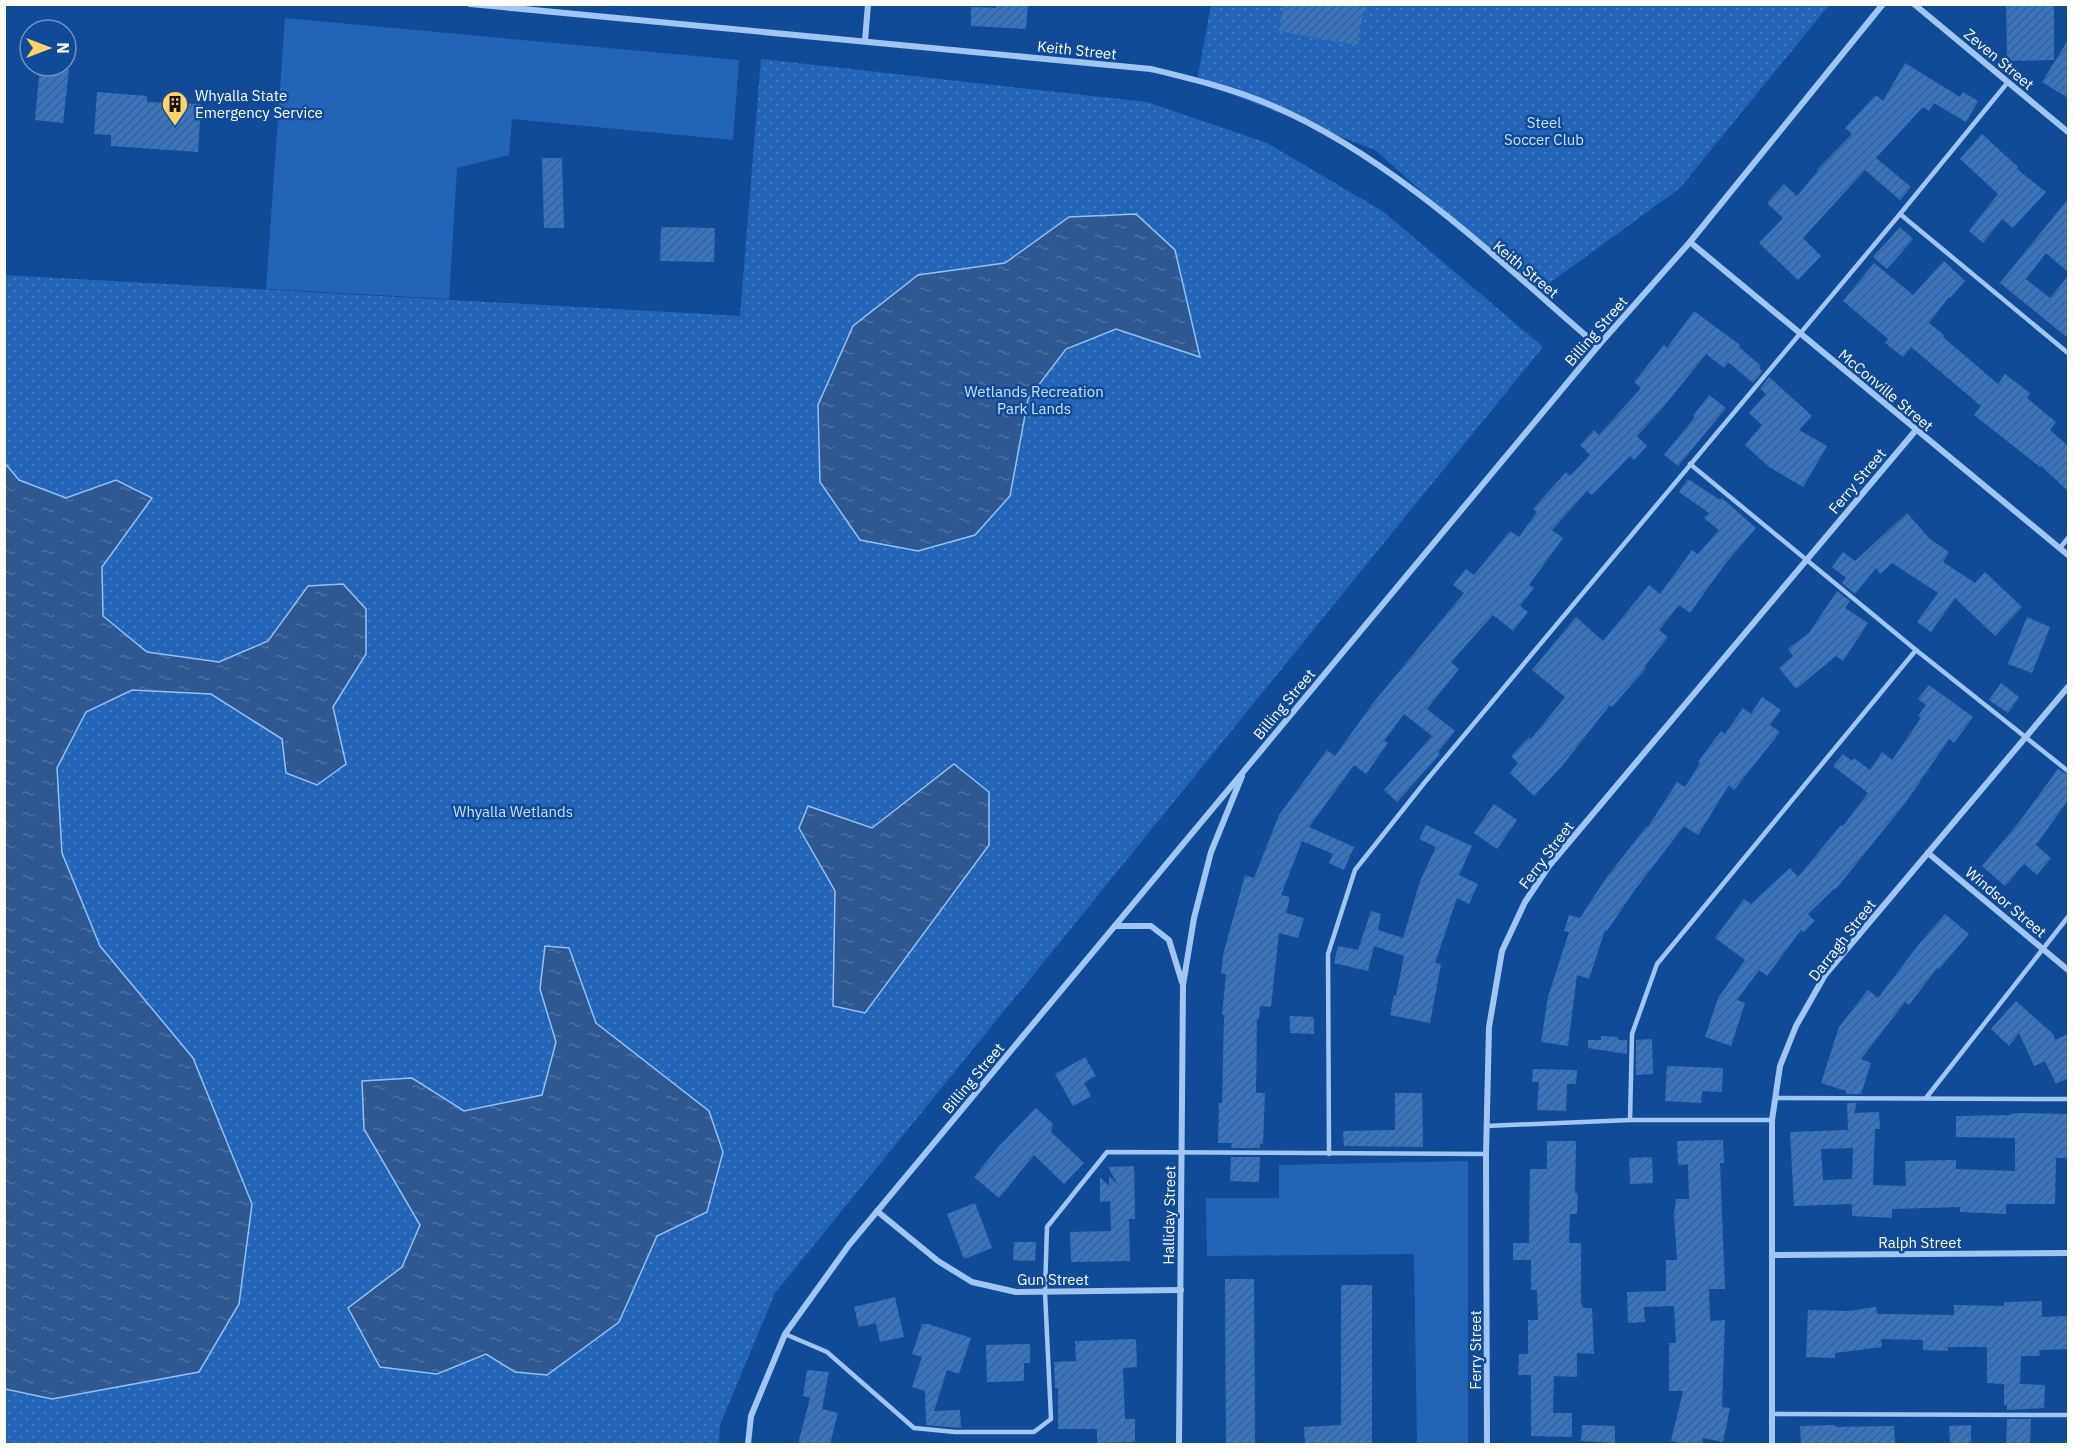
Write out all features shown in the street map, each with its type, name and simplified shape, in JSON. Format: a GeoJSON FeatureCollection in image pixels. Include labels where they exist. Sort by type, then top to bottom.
{"type":"FeatureCollection","features":[{"type":"Feature","properties":{"kind":"street","name":"Keith Street"},"geometry":{"type":"LineString","coordinates":[[470,4],[1151,69],[1215,85],[1273,106],[1351,146],[1415,190],[1598,346]]}},
{"type":"Feature","properties":{"kind":"street"},"geometry":{"type":"LineString","coordinates":[[864,41],[868,4]]}},
{"type":"Feature","properties":{"kind":"street","name":"Billing Street"},"geometry":{"type":"LineString","coordinates":[[748,1444],[751,1416],[785,1334],[849,1245],[1598,346],[1690,242],[1883,4]]}},
{"type":"Feature","properties":{"kind":"street","name":"Zeven Street"},"geometry":{"type":"LineString","coordinates":[[1914,4],[2068,132]]}},
{"type":"Feature","properties":{"kind":"street","name":"McConville Street"},"geometry":{"type":"LineString","coordinates":[[1690,242],[2068,555]]}},
{"type":"Feature","properties":{"kind":"street","name":"Ferry Street"},"geometry":{"type":"LineString","coordinates":[[1487,1444],[1486,1126],[1489,1027],[1503,951],[1525,902],[1549,866],[1916,430]]}},
{"type":"Feature","properties":{"kind":"street","name":"Darragh Street"},"geometry":{"type":"LineString","coordinates":[[1772,1444],[1772,1119],[1780,1066],[1797,1026],[1826,975],[2068,687]]}},
{"type":"Feature","properties":{"kind":"street","name":"Halliday Street"},"geometry":{"type":"LineString","coordinates":[[1179,1444],[1184,985],[1194,918],[1211,852],[1245,770]]}},
{"type":"Feature","properties":{"kind":"street","name":"Windsor Street"},"geometry":{"type":"LineString","coordinates":[[1928,853],[2068,970]]}},
{"type":"Feature","properties":{"kind":"street","name":"Halliday Street"},"geometry":{"type":"LineString","coordinates":[[1115,926],[1151,926],[1169,940],[1184,985]]}},
{"type":"Feature","properties":{"kind":"street","name":"Gun Street"},"geometry":{"type":"LineString","coordinates":[[877,1211],[938,1261],[972,1282],[1016,1292],[1181,1290]]}},
{"type":"Feature","properties":{"kind":"street","name":"Ralph Street"},"geometry":{"type":"LineString","coordinates":[[1772,1255],[2068,1253]]}},
{"type":"Feature","properties":{"kind":"lane"},"geometry":{"type":"LineString","coordinates":[[1329,1154],[1328,954],[1355,870],[1432,773],[2008,82]]}},
{"type":"Feature","properties":{"kind":"lane"},"geometry":{"type":"LineString","coordinates":[[1900,214],[2068,353]]}},
{"type":"Feature","properties":{"kind":"lane"},"geometry":{"type":"LineString","coordinates":[[1690,464],[1916,650],[2068,771]]}},
{"type":"Feature","properties":{"kind":"lane"},"geometry":{"type":"LineString","coordinates":[[2060,548],[2068,538]]}},
{"type":"Feature","properties":{"kind":"lane"},"geometry":{"type":"LineString","coordinates":[[1630,1120],[1632,1034],[1657,964],[1916,650]]}},
{"type":"Feature","properties":{"kind":"lane"},"geometry":{"type":"LineString","coordinates":[[1926,1098],[2068,917]]}},
{"type":"Feature","properties":{"kind":"lane"},"geometry":{"type":"LineString","coordinates":[[1776,1098],[2068,1099]]}},
{"type":"Feature","properties":{"kind":"lane"},"geometry":{"type":"LineString","coordinates":[[1486,1126],[1630,1120],[1772,1119]]}},
{"type":"Feature","properties":{"kind":"lane"},"geometry":{"type":"LineString","coordinates":[[785,1334],[827,1352],[914,1428],[955,1432],[1034,1432],[1051,1419],[1045,1292],[1047,1227],[1107,1152],[1486,1154]]}},
{"type":"Feature","properties":{"kind":"lane"},"geometry":{"type":"LineString","coordinates":[[1772,1414],[2068,1415]]}},
{"type":"Feature","properties":{"kind":"green space","name":"Steel Soccer Club"},"geometry":{"type":"Polygon","coordinates":[[[1211,5],[1829,5],[1680,188],[1536,293],[1375,150],[1197,81],[1211,5]]]}},
{"type":"Feature","properties":{"kind":"green space"},"geometry":{"type":"Polygon","coordinates":[[[285,18],[739,60],[733,140],[512,119],[509,155],[457,168],[449,299],[266,289],[285,18]]]}},
{"type":"Feature","properties":{"kind":"green space","name":"Whyalla Wetlands"},"geometry":{"type":"Polygon","coordinates":[[[761,59],[1147,102],[1267,143],[1384,212],[1543,347],[775,1293],[720,1425],[719,1444],[4,1444],[5,275],[740,316],[761,59]]]}},
{"type":"Feature","properties":{"kind":"green space"},"geometry":{"type":"Polygon","coordinates":[[[1468,1161],[1468,1444],[1417,1444],[1414,1254],[1207,1256],[1206,1198],[1279,1198],[1279,1165],[1468,1161]]]}},
{"type":"Feature","properties":{"kind":"water"},"geometry":{"type":"Polygon","coordinates":[[[1136,214],[1175,250],[1200,357],[1116,329],[1066,349],[1028,399],[1010,496],[975,535],[918,551],[860,540],[820,482],[818,405],[853,326],[918,275],[1005,263],[1069,217],[1136,214]]]}},
{"type":"Feature","properties":{"kind":"water"},"geometry":{"type":"Polygon","coordinates":[[[4,462],[19,480],[66,498],[116,480],[152,498],[102,567],[103,616],[147,652],[219,662],[268,641],[308,586],[343,584],[366,609],[366,654],[333,707],[346,764],[317,785],[286,773],[282,739],[211,694],[132,690],[86,712],[57,768],[62,853],[100,946],[193,1058],[252,1204],[239,1304],[199,1372],[52,1399],[5,1389],[4,462]]]}},
{"type":"Feature","properties":{"kind":"water"},"geometry":{"type":"Polygon","coordinates":[[[954,764],[989,792],[989,845],[865,1013],[833,1006],[835,891],[799,828],[808,806],[872,828],[954,764]]]}},
{"type":"Feature","properties":{"kind":"water"},"geometry":{"type":"Polygon","coordinates":[[[545,946],[569,948],[596,1023],[709,1111],[723,1152],[707,1212],[657,1236],[619,1322],[547,1375],[515,1372],[486,1354],[437,1374],[380,1367],[348,1308],[402,1267],[420,1225],[364,1129],[362,1081],[412,1078],[464,1111],[542,1095],[556,1042],[540,989],[545,946]]]}},
{"type":"Feature","properties":{"kind":"building"},"geometry":{"type":"Polygon","coordinates":[[[996,4],[1028,4],[1026,29],[971,26],[971,7],[996,8],[996,4]]]}},
{"type":"Feature","properties":{"kind":"building"},"geometry":{"type":"Polygon","coordinates":[[[1284,4],[1365,4],[1357,45],[1279,31],[1284,4]]]}},
{"type":"Feature","properties":{"kind":"building"},"geometry":{"type":"Polygon","coordinates":[[[2054,4],[2054,60],[2007,61],[2006,5],[2054,4]]]}},
{"type":"Feature","properties":{"kind":"building"},"geometry":{"type":"Polygon","coordinates":[[[2068,40],[2068,98],[2042,82],[2068,40]]]}},
{"type":"Feature","properties":{"kind":"building"},"geometry":{"type":"Polygon","coordinates":[[[1905,63],[1960,97],[1963,92],[1978,101],[1966,122],[1934,103],[1929,111],[1923,107],[1876,158],[1911,187],[1900,200],[1865,170],[1803,238],[1821,256],[1798,280],[1759,243],[1783,218],[1767,203],[1784,184],[1797,196],[1817,170],[1852,134],[1845,128],[1876,95],[1883,101],[1905,63]]]}},
{"type":"Feature","properties":{"kind":"building"},"geometry":{"type":"Polygon","coordinates":[[[39,78],[68,78],[63,123],[35,120],[39,78]]]}},
{"type":"Feature","properties":{"kind":"building"},"geometry":{"type":"Polygon","coordinates":[[[97,92],[147,96],[147,102],[201,104],[198,152],[111,146],[111,135],[94,134],[97,92]]]}},
{"type":"Feature","properties":{"kind":"building"},"geometry":{"type":"Polygon","coordinates":[[[1982,134],[2018,167],[2017,169],[2046,192],[2013,228],[2002,219],[1983,243],[1969,231],[1998,194],[1960,159],[1982,134]]]}},
{"type":"Feature","properties":{"kind":"building"},"geometry":{"type":"Polygon","coordinates":[[[542,158],[562,158],[564,228],[544,228],[542,158]]]}},
{"type":"Feature","properties":{"kind":"building"},"geometry":{"type":"Polygon","coordinates":[[[2068,199],[2068,272],[2046,253],[2026,279],[2050,298],[2068,276],[2068,338],[2000,283],[2068,199]]]}},
{"type":"Feature","properties":{"kind":"building"},"geometry":{"type":"Polygon","coordinates":[[[661,227],[715,228],[714,262],[660,261],[661,227]]]}},
{"type":"Feature","properties":{"kind":"building"},"geometry":{"type":"Polygon","coordinates":[[[1900,227],[1913,239],[1887,269],[1873,257],[1900,227]]]}},
{"type":"Feature","properties":{"kind":"building"},"geometry":{"type":"Polygon","coordinates":[[[1944,261],[1965,281],[1929,323],[1998,384],[2005,374],[2030,393],[2027,398],[2056,422],[2050,430],[2068,446],[2068,491],[2041,466],[1974,415],[1981,406],[1911,347],[1903,357],[1885,343],[1888,339],[1843,301],[1874,263],[1913,295],[1944,261]]]}},
{"type":"Feature","properties":{"kind":"building"},"geometry":{"type":"Polygon","coordinates":[[[1694,311],[1740,345],[1739,347],[1761,366],[1759,368],[1763,371],[1753,383],[1728,362],[1724,368],[1706,354],[1637,436],[1647,446],[1634,460],[1630,456],[1592,495],[1587,491],[1552,530],[1563,538],[1529,585],[1534,588],[1520,606],[1528,612],[1513,631],[1493,615],[1451,662],[1459,669],[1427,709],[1455,731],[1438,752],[1440,754],[1397,802],[1384,790],[1432,736],[1404,714],[1384,741],[1388,743],[1366,774],[1354,765],[1309,827],[1354,847],[1344,870],[1329,863],[1333,854],[1302,841],[1281,895],[1290,897],[1286,913],[1304,918],[1298,938],[1279,933],[1271,1007],[1260,1006],[1259,1019],[1257,1019],[1256,1093],[1265,1093],[1263,1144],[1260,1144],[1260,1148],[1231,1148],[1232,1143],[1218,1143],[1219,1103],[1222,1103],[1224,1015],[1222,1015],[1226,974],[1221,974],[1223,955],[1245,875],[1254,878],[1279,815],[1327,750],[1335,756],[1373,703],[1464,593],[1453,585],[1466,569],[1474,575],[1510,531],[1519,537],[1537,512],[1533,509],[1566,472],[1570,476],[1590,455],[1580,445],[1594,430],[1599,435],[1641,388],[1634,382],[1664,345],[1667,348],[1694,311]]]}},
{"type":"Feature","properties":{"kind":"building"},"geometry":{"type":"Polygon","coordinates":[[[1769,377],[1812,416],[1799,430],[1827,446],[1803,487],[1769,467],[1745,445],[1762,425],[1749,413],[1766,394],[1760,389],[1769,377]]]}},
{"type":"Feature","properties":{"kind":"building"},"geometry":{"type":"Polygon","coordinates":[[[1709,395],[1726,408],[1678,466],[1664,455],[1695,417],[1693,416],[1709,395]]]}},
{"type":"Feature","properties":{"kind":"building"},"geometry":{"type":"Polygon","coordinates":[[[1688,479],[1720,500],[1722,498],[1756,528],[1725,564],[1690,613],[1679,605],[1659,630],[1668,637],[1644,667],[1646,668],[1612,707],[1610,705],[1562,766],[1534,796],[1510,773],[1518,763],[1511,756],[1529,737],[1531,739],[1565,697],[1532,670],[1576,617],[1603,641],[1649,585],[1660,594],[1692,550],[1698,554],[1719,530],[1704,518],[1709,513],[1679,492],[1688,479]]]}},
{"type":"Feature","properties":{"kind":"building"},"geometry":{"type":"Polygon","coordinates":[[[1907,513],[1930,539],[1949,552],[1943,562],[1975,583],[1985,572],[2022,607],[1995,636],[1955,598],[1931,632],[1917,622],[1938,593],[1892,563],[1880,574],[1876,568],[1855,594],[1842,583],[1846,578],[1832,567],[1843,552],[1855,561],[1907,513]]]}},
{"type":"Feature","properties":{"kind":"building"},"geometry":{"type":"Polygon","coordinates":[[[1837,591],[1850,601],[1845,608],[1868,623],[1843,661],[1836,656],[1796,689],[1779,668],[1793,656],[1788,649],[1809,633],[1837,591]]]}},
{"type":"Feature","properties":{"kind":"building"},"geometry":{"type":"Polygon","coordinates":[[[2027,617],[2050,627],[2032,673],[2008,664],[2027,617]]]}},
{"type":"Feature","properties":{"kind":"building"},"geometry":{"type":"Polygon","coordinates":[[[2001,683],[2019,697],[2008,713],[1989,700],[2001,683]]]}},
{"type":"Feature","properties":{"kind":"building"},"geometry":{"type":"Polygon","coordinates":[[[1929,685],[1973,717],[1954,743],[1949,739],[1906,802],[1836,889],[1808,914],[1815,921],[1804,932],[1801,930],[1767,976],[1759,970],[1737,1000],[1745,1003],[1731,1046],[1705,1037],[1718,998],[1745,960],[1715,938],[1744,899],[1751,904],[1790,868],[1798,877],[1841,825],[1843,826],[1868,793],[1833,766],[1843,754],[1852,761],[1854,758],[1870,770],[1882,752],[1892,760],[1921,718],[1918,716],[1926,705],[1918,699],[1929,685]]]}},
{"type":"Feature","properties":{"kind":"building"},"geometry":{"type":"Polygon","coordinates":[[[1762,697],[1781,710],[1770,725],[1780,732],[1734,790],[1729,785],[1698,835],[1684,826],[1634,891],[1607,931],[1605,930],[1589,979],[1577,975],[1568,1046],[1541,1042],[1548,997],[1569,932],[1564,931],[1569,915],[1580,918],[1606,878],[1648,827],[1677,782],[1685,787],[1700,763],[1698,762],[1721,731],[1725,734],[1743,708],[1751,714],[1762,697]]]}},
{"type":"Feature","properties":{"kind":"building"},"geometry":{"type":"Polygon","coordinates":[[[2058,769],[2068,775],[2068,800],[2036,845],[2051,858],[2037,875],[2024,864],[2005,886],[1982,866],[2020,821],[2058,769]]]}},
{"type":"Feature","properties":{"kind":"building"},"geometry":{"type":"Polygon","coordinates":[[[1494,804],[1517,820],[1497,849],[1474,833],[1494,804]]]}},
{"type":"Feature","properties":{"kind":"building"},"geometry":{"type":"Polygon","coordinates":[[[1426,825],[1472,846],[1459,875],[1478,884],[1469,904],[1457,898],[1435,963],[1441,964],[1430,1023],[1390,1015],[1404,956],[1374,946],[1368,971],[1334,963],[1338,946],[1358,950],[1371,911],[1381,914],[1378,930],[1403,938],[1420,881],[1436,847],[1419,839],[1426,825]]]}},
{"type":"Feature","properties":{"kind":"building"},"geometry":{"type":"Polygon","coordinates":[[[1945,914],[1969,934],[1939,969],[1937,968],[1909,1005],[1905,1002],[1861,1059],[1871,1063],[1861,1094],[1846,1094],[1846,1091],[1821,1083],[1839,1027],[1868,990],[1878,998],[1945,914]]]}},
{"type":"Feature","properties":{"kind":"building"},"geometry":{"type":"Polygon","coordinates":[[[2016,1001],[2053,1034],[2055,1040],[2068,1034],[2068,1078],[2056,1084],[2045,1061],[2034,1066],[2019,1033],[2009,1046],[1991,1029],[2016,1001]]]}},
{"type":"Feature","properties":{"kind":"building"},"geometry":{"type":"Polygon","coordinates":[[[1290,1016],[1314,1017],[1314,1034],[1290,1033],[1290,1016]]]}},
{"type":"Feature","properties":{"kind":"building"},"geometry":{"type":"Polygon","coordinates":[[[1601,1036],[1627,1040],[1627,1054],[1588,1048],[1588,1040],[1601,1040],[1601,1036]]]}},
{"type":"Feature","properties":{"kind":"building"},"geometry":{"type":"Polygon","coordinates":[[[1652,1039],[1653,1074],[1636,1075],[1636,1040],[1652,1039]]]}},
{"type":"Feature","properties":{"kind":"building"},"geometry":{"type":"Polygon","coordinates":[[[1085,1057],[1096,1076],[1084,1083],[1091,1096],[1073,1106],[1055,1074],[1085,1057]]]}},
{"type":"Feature","properties":{"kind":"building"},"geometry":{"type":"Polygon","coordinates":[[[1667,1066],[1723,1068],[1722,1092],[1702,1091],[1701,1103],[1665,1101],[1667,1066]]]}},
{"type":"Feature","properties":{"kind":"building"},"geometry":{"type":"Polygon","coordinates":[[[1533,1069],[1577,1070],[1576,1084],[1567,1084],[1566,1111],[1537,1110],[1539,1082],[1532,1082],[1533,1069]]]}},
{"type":"Feature","properties":{"kind":"building"},"geometry":{"type":"Polygon","coordinates":[[[1395,1093],[1422,1093],[1423,1147],[1344,1146],[1343,1131],[1395,1130],[1395,1093]]]}},
{"type":"Feature","properties":{"kind":"building"},"geometry":{"type":"Polygon","coordinates":[[[1847,1103],[1857,1103],[1854,1113],[1879,1112],[1880,1129],[1875,1129],[1873,1185],[1906,1186],[1905,1161],[1956,1160],[1956,1169],[2015,1171],[2015,1138],[1956,1137],[1956,1116],[2020,1113],[2068,1114],[2068,1158],[2056,1158],[2055,1204],[2006,1204],[2006,1214],[1960,1212],[1960,1207],[1892,1209],[1892,1218],[1852,1216],[1852,1204],[1794,1206],[1790,1132],[1848,1130],[1847,1103]],[[1853,1148],[1821,1149],[1823,1180],[1852,1179],[1853,1148]]]}},
{"type":"Feature","properties":{"kind":"building"},"geometry":{"type":"Polygon","coordinates":[[[1036,1108],[1053,1124],[1051,1132],[1084,1163],[1064,1184],[1034,1155],[999,1198],[974,1177],[1000,1145],[1036,1108]]]}},
{"type":"Feature","properties":{"kind":"building"},"geometry":{"type":"Polygon","coordinates":[[[1723,1140],[1724,1163],[1720,1163],[1725,1289],[1709,1289],[1710,1321],[1725,1320],[1722,1407],[1730,1408],[1723,1442],[1703,1438],[1702,1444],[1685,1444],[1671,1441],[1683,1391],[1669,1391],[1669,1343],[1676,1343],[1674,1306],[1644,1307],[1645,1322],[1628,1323],[1627,1292],[1666,1291],[1666,1260],[1677,1260],[1674,1214],[1676,1199],[1689,1199],[1688,1164],[1678,1165],[1677,1141],[1723,1140]]]}},
{"type":"Feature","properties":{"kind":"building"},"geometry":{"type":"Polygon","coordinates":[[[1547,1141],[1576,1141],[1577,1214],[1570,1214],[1569,1243],[1581,1243],[1581,1305],[1583,1308],[1592,1308],[1594,1354],[1577,1353],[1577,1377],[1554,1376],[1553,1413],[1572,1413],[1572,1437],[1531,1436],[1531,1375],[1518,1375],[1519,1354],[1528,1354],[1528,1320],[1538,1320],[1537,1290],[1531,1290],[1531,1260],[1513,1260],[1513,1243],[1529,1243],[1530,1169],[1547,1169],[1547,1141]]]}},
{"type":"Feature","properties":{"kind":"building"},"geometry":{"type":"Polygon","coordinates":[[[1231,1157],[1260,1157],[1259,1182],[1230,1181],[1231,1157]]]}},
{"type":"Feature","properties":{"kind":"building"},"geometry":{"type":"Polygon","coordinates":[[[1652,1157],[1653,1183],[1630,1184],[1629,1158],[1652,1157]]]}},
{"type":"Feature","properties":{"kind":"building"},"geometry":{"type":"Polygon","coordinates":[[[1134,1166],[1135,1219],[1129,1219],[1130,1261],[1071,1262],[1070,1232],[1111,1231],[1110,1201],[1100,1202],[1100,1177],[1109,1186],[1109,1176],[1118,1185],[1108,1167],[1134,1166]]]}},
{"type":"Feature","properties":{"kind":"building"},"geometry":{"type":"Polygon","coordinates":[[[975,1203],[992,1248],[964,1259],[947,1214],[975,1203]]]}},
{"type":"Feature","properties":{"kind":"building"},"geometry":{"type":"Polygon","coordinates":[[[1014,1242],[1036,1242],[1035,1261],[1013,1260],[1014,1242]]]}},
{"type":"Feature","properties":{"kind":"building"},"geometry":{"type":"Polygon","coordinates":[[[1225,1279],[1254,1279],[1255,1444],[1226,1444],[1225,1279]]]}},
{"type":"Feature","properties":{"kind":"building"},"geometry":{"type":"Polygon","coordinates":[[[1341,1285],[1372,1285],[1372,1444],[1305,1444],[1304,1427],[1341,1425],[1341,1285]]]}},
{"type":"Feature","properties":{"kind":"building"},"geometry":{"type":"Polygon","coordinates":[[[895,1297],[904,1337],[880,1342],[876,1323],[859,1327],[854,1307],[895,1297]]]}},
{"type":"Feature","properties":{"kind":"building"},"geometry":{"type":"Polygon","coordinates":[[[2042,1301],[2042,1317],[2068,1316],[2068,1349],[2039,1350],[2040,1356],[2021,1356],[2020,1384],[2045,1385],[2044,1408],[2007,1410],[2007,1405],[2004,1405],[2004,1384],[1987,1383],[1987,1347],[1948,1347],[1948,1351],[1923,1350],[1923,1340],[1881,1339],[1882,1347],[1835,1353],[1835,1358],[1806,1357],[1808,1310],[1848,1311],[1876,1307],[1877,1314],[1954,1315],[1954,1305],[2004,1306],[2004,1302],[2042,1301]]]}},
{"type":"Feature","properties":{"kind":"building"},"geometry":{"type":"Polygon","coordinates":[[[922,1324],[971,1338],[959,1374],[947,1370],[934,1411],[960,1410],[961,1428],[926,1425],[925,1391],[912,1387],[922,1357],[912,1354],[922,1324]]]}},
{"type":"Feature","properties":{"kind":"building"},"geometry":{"type":"Polygon","coordinates":[[[1136,1339],[1137,1367],[1123,1368],[1125,1419],[1135,1419],[1135,1442],[1097,1443],[1097,1429],[1058,1429],[1058,1388],[1055,1388],[1054,1362],[1076,1361],[1075,1341],[1136,1339]]]}},
{"type":"Feature","properties":{"kind":"building"},"geometry":{"type":"Polygon","coordinates":[[[1030,1344],[1030,1363],[1024,1363],[1024,1381],[987,1382],[986,1345],[1030,1344]]]}},
{"type":"Feature","properties":{"kind":"building"},"geometry":{"type":"Polygon","coordinates":[[[807,1370],[829,1372],[822,1409],[838,1413],[830,1444],[798,1444],[810,1398],[803,1396],[807,1370]]]}},
{"type":"Feature","properties":{"kind":"building"},"geometry":{"type":"Polygon","coordinates":[[[2007,1419],[2031,1419],[2030,1444],[2006,1444],[2007,1419]]]}},
{"type":"Feature","properties":{"kind":"building"},"geometry":{"type":"Polygon","coordinates":[[[1582,1425],[1615,1426],[1615,1443],[1581,1441],[1582,1425]]]}},
{"type":"Feature","properties":{"kind":"building"},"geometry":{"type":"Polygon","coordinates":[[[1835,1425],[1835,1427],[1894,1426],[1895,1444],[1801,1444],[1800,1426],[1835,1425]]]}},
{"type":"Feature","properties":{"kind":"building"},"geometry":{"type":"Polygon","coordinates":[[[1971,1425],[1971,1444],[1950,1444],[1949,1426],[1971,1425]]]}},
{"type":"Feature","properties":{"kind":"place","name":"Whyalla State Emergency Service"},"geometry":{"type":"Point","coordinates":[175,127]}},
{"type":"Feature","properties":{"kind":"park label","name":"Wetlands Recreation Park Lands"},"geometry":{"type":"Point","coordinates":[1034,400]}}]}
